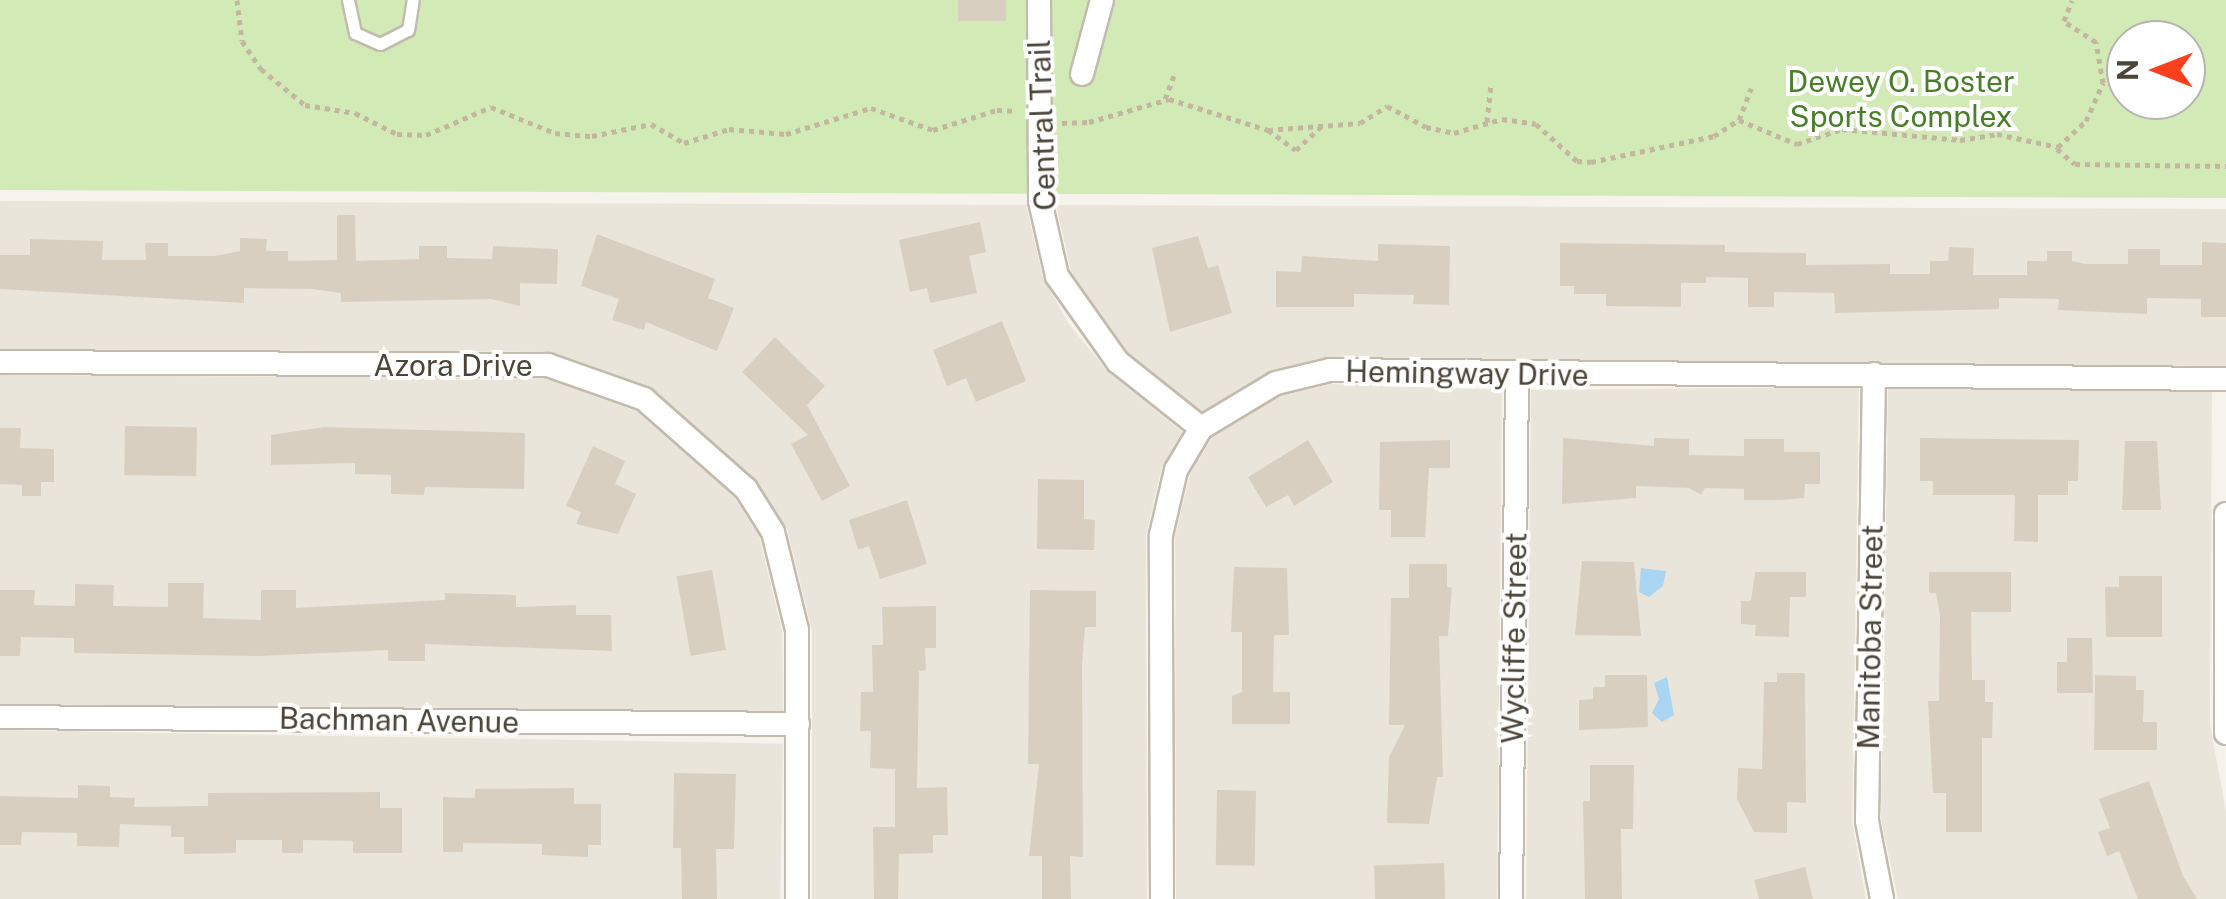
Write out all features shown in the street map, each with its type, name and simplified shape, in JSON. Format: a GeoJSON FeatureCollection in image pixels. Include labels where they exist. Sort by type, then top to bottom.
{"type":"FeatureCollection","features":[{"type":"Feature","properties":{"kind":"street","name":"Central Trail"},"geometry":{"type":"LineString","coordinates":[[1039,0],[1040,200],[1057,276],[1118,362],[1201,428]]}},
{"type":"Feature","properties":{"kind":"street","name":"Central Trail"},"geometry":{"type":"LineString","coordinates":[[1082,74],[1102,0]]}},
{"type":"Feature","properties":{"kind":"street","name":"Azora Drive"},"geometry":{"type":"LineString","coordinates":[[0,362],[548,365],[644,400],[746,490],[773,532],[797,630],[798,899]]}},
{"type":"Feature","properties":{"kind":"street","name":"Hemingway Drive"},"geometry":{"type":"LineString","coordinates":[[1162,899],[1161,534],[1176,470],[1201,428],[1276,383],[1330,370],[1517,377],[1874,374],[2226,378]]}},
{"type":"Feature","properties":{"kind":"street","name":"Manitoba Street"},"geometry":{"type":"LineString","coordinates":[[1874,374],[1867,820],[1882,899]]}},
{"type":"Feature","properties":{"kind":"street","name":"Wycliffe Street"},"geometry":{"type":"LineString","coordinates":[[1511,899],[1517,377]]}},
{"type":"Feature","properties":{"kind":"street"},"geometry":{"type":"LineString","coordinates":[[2226,514],[2226,733]]}},
{"type":"Feature","properties":{"kind":"street","name":"Bachman Avenue"},"geometry":{"type":"LineString","coordinates":[[0,717],[798,724]]}},
{"type":"Feature","properties":{"kind":"lane"},"geometry":{"type":"LineString","coordinates":[[348,0],[355,33],[380,44],[408,30],[413,0]]}},
{"type":"Feature","properties":{"kind":"path"},"geometry":{"type":"LineString","coordinates":[[237,0],[242,41],[305,106],[355,113],[398,134],[426,135],[491,107],[555,133],[592,136],[651,124],[684,143],[728,128],[786,134],[871,108],[933,130],[997,110],[1024,111]]}},
{"type":"Feature","properties":{"kind":"path"},"geometry":{"type":"LineString","coordinates":[[2055,146],[2086,121],[2103,83],[2096,42],[2064,21],[2072,0]]}},
{"type":"Feature","properties":{"kind":"path"},"geometry":{"type":"LineString","coordinates":[[1165,99],[1174,76]]}},
{"type":"Feature","properties":{"kind":"path"},"geometry":{"type":"LineString","coordinates":[[1486,122],[1491,86]]}},
{"type":"Feature","properties":{"kind":"path"},"geometry":{"type":"LineString","coordinates":[[1268,130],[1360,123],[1387,106],[1426,128],[1454,133],[1486,122],[1536,124],[1577,161],[1591,162],[1714,136],[1739,120],[1751,88]]}},
{"type":"Feature","properties":{"kind":"path"},"geometry":{"type":"LineString","coordinates":[[1054,123],[1090,122],[1165,99],[1268,130],[1296,150],[1324,124]]}},
{"type":"Feature","properties":{"kind":"path"},"geometry":{"type":"LineString","coordinates":[[1739,120],[1796,144],[1842,128],[1960,140],[1997,134],[2055,146],[2075,164],[2226,166]]}},
{"type":"Feature","properties":{"kind":"shaded area"},"geometry":{"type":"Polygon","coordinates":[[[0,201],[1026,205],[1043,278],[1069,324],[1107,371],[1182,432],[1162,467],[1146,535],[1147,899],[812,899],[812,630],[787,529],[757,481],[650,387],[548,352],[0,349],[0,201]]]}},
{"type":"Feature","properties":{"kind":"shaded area"},"geometry":{"type":"Polygon","coordinates":[[[1056,205],[2226,209],[2226,366],[1330,358],[1268,372],[1201,412],[1129,354],[1094,311],[1071,271],[1056,205]]]}},
{"type":"Feature","properties":{"kind":"shaded area"},"geometry":{"type":"Polygon","coordinates":[[[0,375],[546,378],[636,411],[734,497],[759,536],[782,631],[783,711],[0,704],[0,375]]]}},
{"type":"Feature","properties":{"kind":"shaded area"},"geometry":{"type":"Polygon","coordinates":[[[1331,384],[1502,390],[1497,899],[1176,899],[1175,536],[1190,474],[1213,436],[1243,415],[1281,395],[1331,384]]]}},
{"type":"Feature","properties":{"kind":"shaded area"},"geometry":{"type":"Polygon","coordinates":[[[1859,387],[1852,821],[1866,899],[1526,899],[1531,390],[1859,387]]]}},
{"type":"Feature","properties":{"kind":"shaded area"},"geometry":{"type":"Polygon","coordinates":[[[1888,387],[2212,391],[2210,724],[2226,812],[2226,899],[1898,899],[1881,820],[1888,387]]]}},
{"type":"Feature","properties":{"kind":"shaded area"},"geometry":{"type":"Polygon","coordinates":[[[0,730],[783,744],[780,899],[0,899],[0,730]]]}},
{"type":"Feature","properties":{"kind":"green space","name":"Dewey O. Boster Sports Complex"},"geometry":{"type":"Polygon","coordinates":[[[0,0],[2226,0],[2226,198],[0,190],[0,0]]]}},
{"type":"Feature","properties":{"kind":"water"},"geometry":{"type":"Polygon","coordinates":[[[1641,568],[1666,571],[1663,586],[1649,597],[1639,592],[1641,568]]]}},
{"type":"Feature","properties":{"kind":"water"},"geometry":{"type":"Polygon","coordinates":[[[1667,677],[1674,715],[1662,722],[1652,713],[1659,699],[1654,683],[1667,677]]]}},
{"type":"Feature","properties":{"kind":"building"},"geometry":{"type":"Polygon","coordinates":[[[958,0],[1006,0],[1006,21],[958,21],[958,0]]]}},
{"type":"Feature","properties":{"kind":"building"},"geometry":{"type":"Polygon","coordinates":[[[337,215],[355,215],[356,261],[419,259],[419,246],[447,246],[447,258],[492,259],[493,246],[558,249],[557,284],[520,283],[520,306],[491,299],[341,302],[341,293],[311,289],[244,288],[244,303],[0,289],[0,255],[30,255],[30,239],[103,241],[102,260],[146,260],[145,243],[168,243],[168,256],[215,256],[240,251],[240,238],[267,239],[266,251],[288,251],[288,261],[337,260],[337,215]]]}},
{"type":"Feature","properties":{"kind":"building"},"geometry":{"type":"Polygon","coordinates":[[[980,222],[986,252],[969,256],[977,293],[930,303],[927,288],[910,292],[899,240],[980,222]]]}},
{"type":"Feature","properties":{"kind":"building"},"geometry":{"type":"Polygon","coordinates":[[[597,234],[715,279],[708,298],[734,308],[717,351],[646,322],[644,330],[612,320],[619,299],[581,286],[597,234]]]}},
{"type":"Feature","properties":{"kind":"building"},"geometry":{"type":"Polygon","coordinates":[[[1198,236],[1208,268],[1218,265],[1232,313],[1170,332],[1152,248],[1198,236]]]}},
{"type":"Feature","properties":{"kind":"building"},"geometry":{"type":"Polygon","coordinates":[[[2202,242],[2226,243],[2226,317],[2201,317],[2201,299],[2147,298],[2147,314],[2058,310],[2059,299],[1999,298],[1999,309],[1835,313],[1834,293],[1774,292],[1774,307],[1748,307],[1748,278],[1706,277],[1706,283],[1681,283],[1681,307],[1606,306],[1606,294],[1574,294],[1574,286],[1560,286],[1560,243],[1725,245],[1725,252],[1806,253],[1806,265],[1890,264],[1890,274],[1930,274],[1930,261],[1948,261],[1949,247],[1974,248],[1973,275],[2027,275],[2027,261],[2047,261],[2047,251],[2072,251],[2072,261],[2085,264],[2128,264],[2128,249],[2160,249],[2160,265],[2202,265],[2202,242]]]}},
{"type":"Feature","properties":{"kind":"building"},"geometry":{"type":"Polygon","coordinates":[[[1378,244],[1450,246],[1449,305],[1413,304],[1414,295],[1354,294],[1354,307],[1276,307],[1276,271],[1301,272],[1302,256],[1378,261],[1378,244]]]}},
{"type":"Feature","properties":{"kind":"building"},"geometry":{"type":"Polygon","coordinates":[[[1002,321],[1026,381],[976,402],[966,378],[947,386],[933,350],[1002,321]]]}},
{"type":"Feature","properties":{"kind":"building"},"geometry":{"type":"Polygon","coordinates":[[[775,337],[825,386],[807,405],[850,486],[822,501],[791,444],[808,435],[742,372],[775,337]]]}},
{"type":"Feature","properties":{"kind":"building"},"geometry":{"type":"Polygon","coordinates":[[[125,426],[197,427],[196,476],[124,475],[125,426]]]}},
{"type":"Feature","properties":{"kind":"building"},"geometry":{"type":"Polygon","coordinates":[[[324,427],[525,433],[524,489],[425,487],[424,495],[391,494],[391,475],[355,474],[355,463],[271,465],[271,435],[324,427]]]}},
{"type":"Feature","properties":{"kind":"building"},"geometry":{"type":"Polygon","coordinates":[[[0,428],[21,428],[20,448],[54,449],[54,482],[41,482],[41,496],[22,496],[22,485],[0,484],[0,428]]]}},
{"type":"Feature","properties":{"kind":"building"},"geometry":{"type":"Polygon","coordinates":[[[1563,438],[1654,446],[1654,438],[1689,439],[1689,455],[1744,456],[1744,439],[1784,439],[1784,452],[1820,452],[1820,484],[1805,484],[1804,498],[1782,500],[1744,500],[1744,489],[1705,488],[1701,495],[1689,488],[1636,486],[1636,498],[1562,504],[1563,438]]]}},
{"type":"Feature","properties":{"kind":"building"},"geometry":{"type":"Polygon","coordinates":[[[1920,438],[2079,440],[2078,481],[2068,481],[2068,495],[2038,495],[2038,542],[2014,541],[2015,495],[1933,495],[1933,481],[1920,481],[1920,438]]]}},
{"type":"Feature","properties":{"kind":"building"},"geometry":{"type":"Polygon","coordinates":[[[1308,440],[1333,482],[1294,506],[1288,495],[1266,507],[1248,477],[1308,440]]]}},
{"type":"Feature","properties":{"kind":"building"},"geometry":{"type":"Polygon","coordinates":[[[1450,440],[1450,468],[1429,468],[1425,537],[1391,537],[1391,510],[1379,510],[1380,442],[1450,440]]]}},
{"type":"Feature","properties":{"kind":"building"},"geometry":{"type":"Polygon","coordinates":[[[2125,441],[2157,441],[2161,510],[2122,510],[2125,441]]]}},
{"type":"Feature","properties":{"kind":"building"},"geometry":{"type":"Polygon","coordinates":[[[593,446],[625,461],[615,484],[636,494],[618,534],[576,524],[581,512],[566,506],[593,446]]]}},
{"type":"Feature","properties":{"kind":"building"},"geometry":{"type":"Polygon","coordinates":[[[1038,479],[1084,480],[1084,519],[1095,520],[1094,550],[1037,549],[1038,479]]]}},
{"type":"Feature","properties":{"kind":"building"},"geometry":{"type":"Polygon","coordinates":[[[907,500],[927,564],[880,579],[869,546],[858,550],[849,520],[907,500]]]}},
{"type":"Feature","properties":{"kind":"building"},"geometry":{"type":"Polygon","coordinates":[[[1582,561],[1634,562],[1641,636],[1575,635],[1582,561]]]}},
{"type":"Feature","properties":{"kind":"building"},"geometry":{"type":"Polygon","coordinates":[[[1409,564],[1447,564],[1447,587],[1452,587],[1448,636],[1439,636],[1443,777],[1437,777],[1429,824],[1387,823],[1389,757],[1405,725],[1389,725],[1391,598],[1409,598],[1409,564]]]}},
{"type":"Feature","properties":{"kind":"building"},"geometry":{"type":"Polygon","coordinates":[[[1234,567],[1287,568],[1289,635],[1274,635],[1273,692],[1290,692],[1290,724],[1232,724],[1232,696],[1242,692],[1242,632],[1231,632],[1234,567]]]}},
{"type":"Feature","properties":{"kind":"building"},"geometry":{"type":"Polygon","coordinates":[[[712,570],[726,650],[691,656],[677,576],[712,570]]]}},
{"type":"Feature","properties":{"kind":"building"},"geometry":{"type":"Polygon","coordinates":[[[1755,572],[1806,572],[1806,597],[1790,597],[1789,637],[1755,636],[1756,625],[1741,624],[1741,601],[1751,601],[1755,572]]]}},
{"type":"Feature","properties":{"kind":"building"},"geometry":{"type":"Polygon","coordinates":[[[1929,572],[2011,572],[2011,612],[1971,612],[1972,680],[1985,680],[1985,702],[1993,702],[1992,738],[1982,738],[1982,832],[1946,832],[1946,793],[1933,793],[1928,701],[1939,701],[1940,615],[1936,593],[1929,593],[1929,572]]]}},
{"type":"Feature","properties":{"kind":"building"},"geometry":{"type":"Polygon","coordinates":[[[2119,576],[2162,576],[2162,637],[2106,637],[2105,587],[2119,587],[2119,576]]]}},
{"type":"Feature","properties":{"kind":"building"},"geometry":{"type":"Polygon","coordinates":[[[168,583],[204,583],[203,618],[261,620],[261,590],[296,590],[296,608],[445,600],[445,593],[516,595],[516,607],[576,605],[576,615],[611,615],[612,651],[425,644],[425,661],[388,661],[388,650],[262,656],[74,653],[74,638],[21,637],[20,656],[0,656],[0,590],[35,590],[34,605],[75,606],[75,584],[114,585],[113,606],[168,607],[168,583]]]}},
{"type":"Feature","properties":{"kind":"building"},"geometry":{"type":"Polygon","coordinates":[[[1030,590],[1096,591],[1096,627],[1085,627],[1082,664],[1083,857],[1070,856],[1071,899],[1042,899],[1042,856],[1029,856],[1039,764],[1028,764],[1030,590]]]}},
{"type":"Feature","properties":{"kind":"building"},"geometry":{"type":"Polygon","coordinates":[[[936,606],[936,648],[925,648],[926,670],[919,671],[917,788],[947,787],[948,835],[933,835],[933,853],[899,854],[898,899],[874,899],[873,827],[895,827],[895,769],[870,768],[871,731],[860,731],[861,692],[873,692],[872,645],[883,645],[882,607],[936,606]]]}},
{"type":"Feature","properties":{"kind":"building"},"geometry":{"type":"Polygon","coordinates":[[[2067,638],[2092,638],[2093,693],[2057,693],[2057,662],[2067,662],[2067,638]]]}},
{"type":"Feature","properties":{"kind":"building"},"geometry":{"type":"Polygon","coordinates":[[[1777,673],[1805,673],[1806,803],[1787,802],[1787,833],[1754,832],[1737,799],[1738,768],[1762,769],[1764,682],[1777,682],[1777,673]]]}},
{"type":"Feature","properties":{"kind":"building"},"geometry":{"type":"Polygon","coordinates":[[[1605,675],[1647,675],[1648,727],[1579,730],[1579,700],[1593,699],[1593,687],[1605,687],[1605,675]]]}},
{"type":"Feature","properties":{"kind":"building"},"geometry":{"type":"Polygon","coordinates":[[[2095,675],[2136,676],[2136,690],[2144,690],[2143,722],[2157,722],[2157,750],[2094,750],[2095,675]]]}},
{"type":"Feature","properties":{"kind":"building"},"geometry":{"type":"Polygon","coordinates":[[[1590,765],[1634,765],[1633,829],[1621,829],[1622,899],[1585,899],[1583,801],[1590,801],[1590,765]]]}},
{"type":"Feature","properties":{"kind":"building"},"geometry":{"type":"Polygon","coordinates":[[[674,773],[736,774],[734,849],[716,849],[717,899],[682,899],[681,848],[673,848],[674,773]]]}},
{"type":"Feature","properties":{"kind":"building"},"geometry":{"type":"Polygon","coordinates":[[[2149,781],[2183,876],[2197,899],[2138,899],[2119,851],[2107,856],[2098,832],[2110,828],[2099,799],[2149,781]]]}},
{"type":"Feature","properties":{"kind":"building"},"geometry":{"type":"Polygon","coordinates":[[[78,785],[110,786],[110,797],[135,798],[134,807],[208,806],[208,793],[380,792],[380,808],[402,808],[402,853],[353,853],[353,841],[303,840],[303,853],[282,853],[282,840],[236,840],[236,853],[184,854],[184,837],[171,837],[171,826],[120,824],[119,847],[77,846],[77,833],[22,832],[21,845],[0,845],[0,796],[78,798],[78,785]]]}},
{"type":"Feature","properties":{"kind":"building"},"geometry":{"type":"Polygon","coordinates":[[[574,788],[574,804],[601,804],[601,845],[588,845],[588,857],[542,855],[542,844],[463,843],[463,852],[443,852],[443,797],[475,798],[475,789],[574,788]]]}},
{"type":"Feature","properties":{"kind":"building"},"geometry":{"type":"Polygon","coordinates":[[[1217,790],[1256,791],[1255,866],[1216,865],[1217,790]]]}},
{"type":"Feature","properties":{"kind":"building"},"geometry":{"type":"Polygon","coordinates":[[[1444,863],[1445,899],[1375,899],[1374,865],[1444,863]]]}},
{"type":"Feature","properties":{"kind":"building"},"geometry":{"type":"Polygon","coordinates":[[[1805,867],[1813,899],[1759,899],[1754,880],[1805,867]]]}}]}
